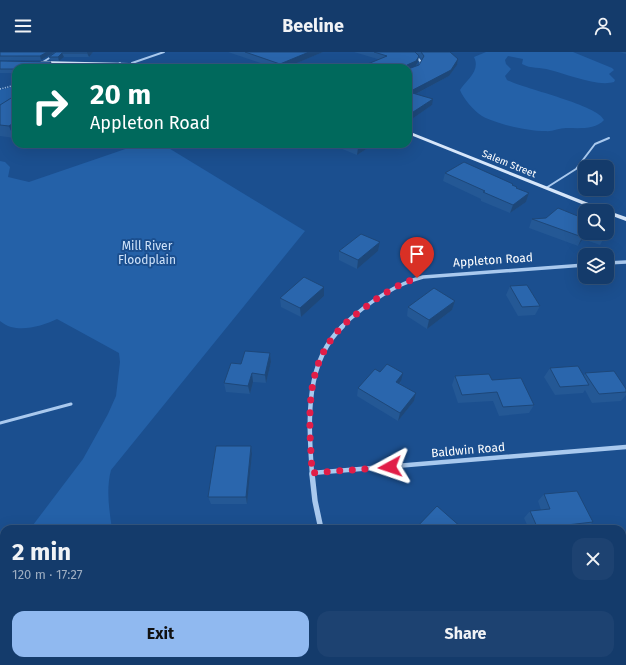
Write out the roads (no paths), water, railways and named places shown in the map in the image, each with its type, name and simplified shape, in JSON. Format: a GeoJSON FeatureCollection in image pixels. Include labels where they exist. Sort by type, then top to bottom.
{"type":"FeatureCollection","features":[{"type":"Feature","properties":{"kind":"main road"},"geometry":{"type":"LineString","coordinates":[[37,62],[160,64]]}},
{"type":"Feature","properties":{"kind":"main road","name":"Salem Street"},"geometry":{"type":"LineString","coordinates":[[412,134],[586,204]]}},
{"type":"Feature","properties":{"kind":"main road"},"geometry":{"type":"LineString","coordinates":[[614,215],[626,219]]}},
{"type":"Feature","properties":{"kind":"street"},"geometry":{"type":"LineString","coordinates":[[43,62],[59,52]]}},
{"type":"Feature","properties":{"kind":"street"},"geometry":{"type":"LineString","coordinates":[[132,63],[164,52]]}},
{"type":"Feature","properties":{"kind":"street"},"geometry":{"type":"LineString","coordinates":[[406,52],[416,56],[420,60],[420,64],[417,69]]}},
{"type":"Feature","properties":{"kind":"street"},"geometry":{"type":"LineString","coordinates":[[614,263],[626,262]]}},
{"type":"Feature","properties":{"kind":"street","name":"Appleton Road"},"geometry":{"type":"LineString","coordinates":[[320,525],[312,473],[310,405],[317,367],[332,338],[345,323],[389,289],[417,278],[433,275],[578,265]]}},
{"type":"Feature","properties":{"kind":"street","name":"Baldwin Road"},"geometry":{"type":"LineString","coordinates":[[312,473],[626,448]]}},
{"type":"Feature","properties":{"kind":"lane"},"geometry":{"type":"LineString","coordinates":[[546,188],[576,169],[595,144],[609,138]]}},
{"type":"Feature","properties":{"kind":"lane"},"geometry":{"type":"LineString","coordinates":[[0,423],[71,404]]}},
{"type":"Feature","properties":{"kind":"park label","name":"Mill River Floodplain"},"geometry":{"type":"Point","coordinates":[147,253]}}]}
